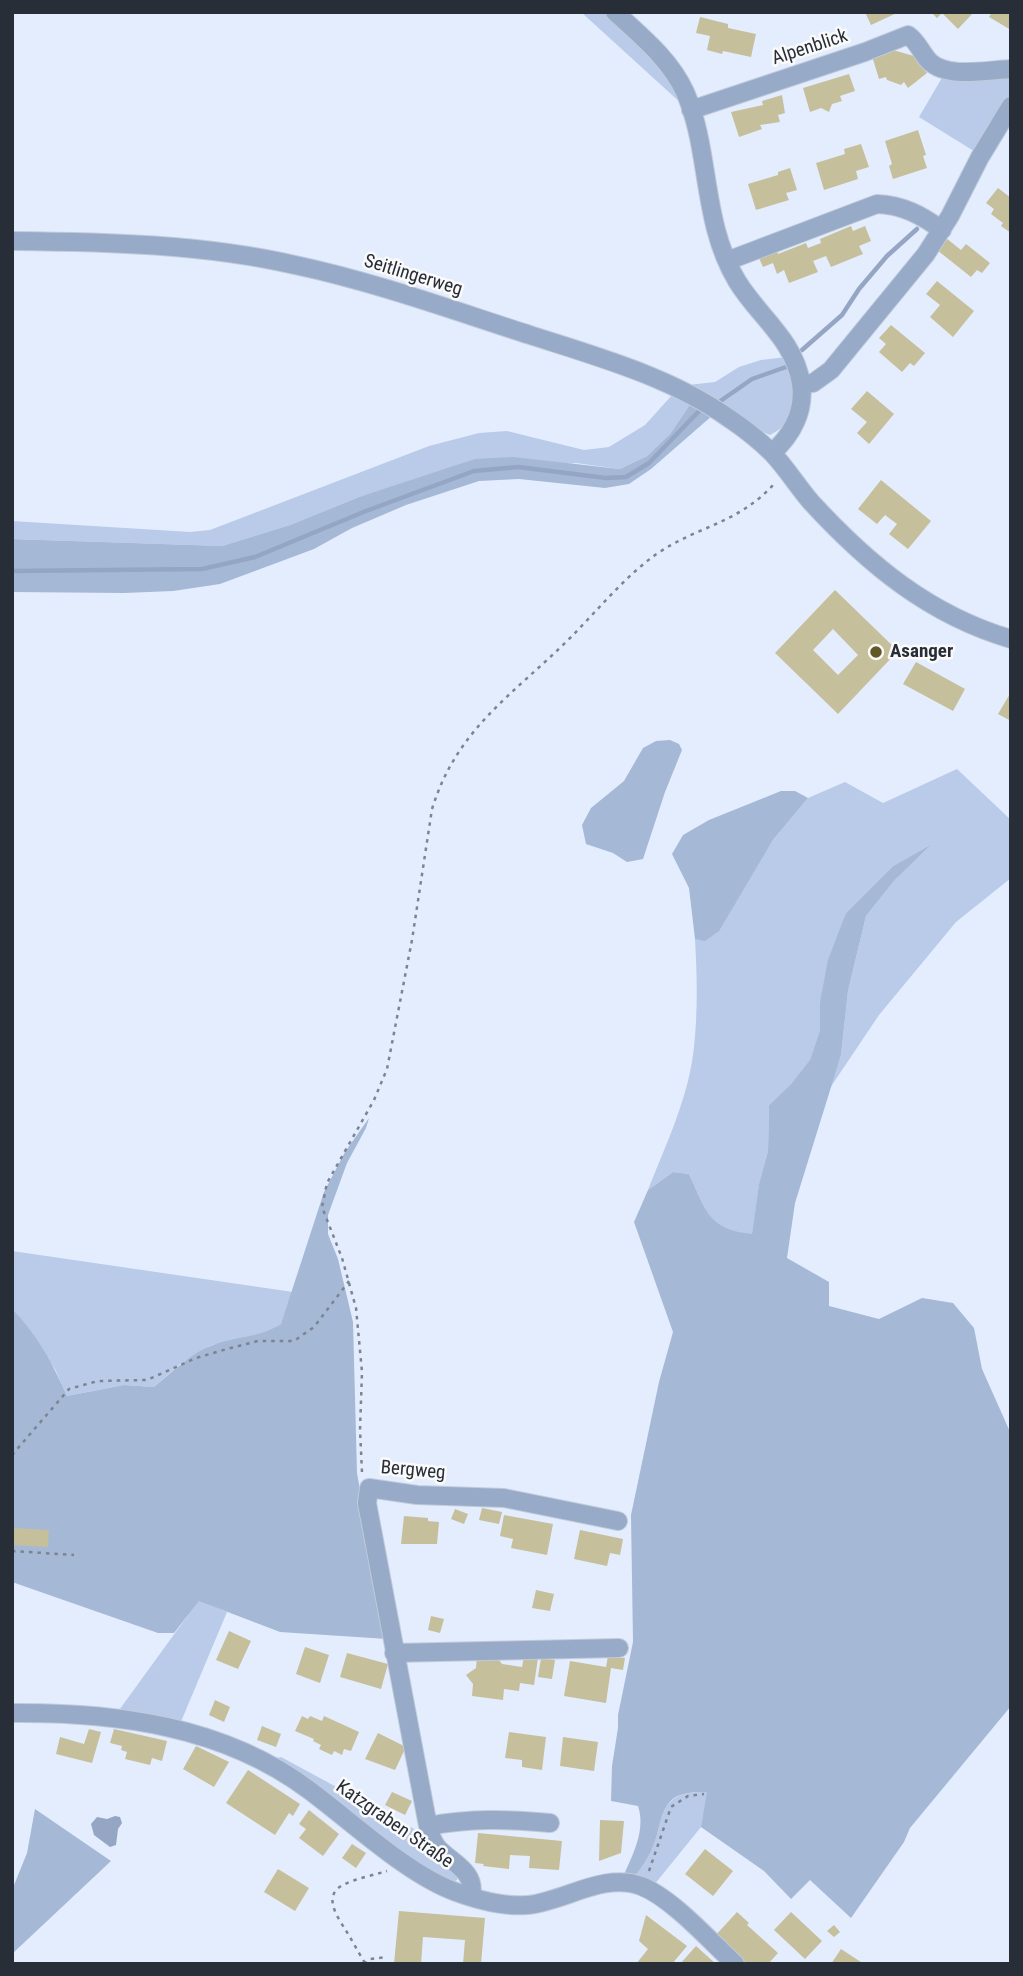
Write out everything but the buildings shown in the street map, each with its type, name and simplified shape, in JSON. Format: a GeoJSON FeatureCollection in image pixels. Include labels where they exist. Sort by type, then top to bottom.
{"type":"FeatureCollection","features":[{"type":"Feature","properties":{"kind":"street"},"geometry":{"type":"LineString","coordinates":[[615,12],[667,63],[685,92],[712,216],[727,261],[737,282],[785,341],[796,364],[801,384],[801,407],[784,442],[772,453]]}},
{"type":"Feature","properties":{"kind":"street","name":"Alpenblick"},"geometry":{"type":"LineString","coordinates":[[691,110],[908,35],[930,62],[941,68],[958,71],[1011,69]]}},
{"type":"Feature","properties":{"kind":"street"},"geometry":{"type":"LineString","coordinates":[[801,384],[813,383],[831,370],[926,254],[1011,106]]}},
{"type":"Feature","properties":{"kind":"street"},"geometry":{"type":"LineString","coordinates":[[727,261],[877,204],[894,205],[921,215],[942,230]]}},
{"type":"Feature","properties":{"kind":"street","name":"Seitlingerweg"},"geometry":{"type":"LineString","coordinates":[[12,240],[200,249],[292,264],[331,273],[651,377],[708,403],[752,435],[772,453],[838,531],[895,582],[957,618],[1011,639]]}},
{"type":"Feature","properties":{"kind":"street","name":"Bergweg"},"geometry":{"type":"LineString","coordinates":[[471,1897],[471,1880],[464,1870],[437,1847],[428,1826],[367,1503],[369,1488],[417,1494],[504,1498],[618,1521]]}},
{"type":"Feature","properties":{"kind":"street"},"geometry":{"type":"LineString","coordinates":[[394,1653],[619,1648]]}},
{"type":"Feature","properties":{"kind":"street","name":"Katzgraben Straße"},"geometry":{"type":"LineString","coordinates":[[12,1713],[70,1713],[133,1720],[188,1732],[228,1745],[256,1757],[306,1787],[400,1860],[434,1882],[471,1897],[510,1905],[528,1905],[616,1882],[642,1887],[670,1905],[735,1964]]}},
{"type":"Feature","properties":{"kind":"street"},"geometry":{"type":"LineString","coordinates":[[428,1826],[472,1819],[501,1818],[550,1823]]}},
{"type":"Feature","properties":{"kind":"path"},"geometry":{"type":"LineString","coordinates":[[369,1488],[361,1471],[360,1458],[361,1346],[356,1308],[322,1207],[327,1183],[374,1100],[387,1069],[412,940],[432,809],[448,768],[478,724],[639,568],[669,546],[749,508],[786,470]]}},
{"type":"Feature","properties":{"kind":"path"},"geometry":{"type":"LineString","coordinates":[[12,1455],[69,1389],[98,1381],[147,1380],[196,1358],[258,1341],[294,1341],[314,1327],[349,1281]]}},
{"type":"Feature","properties":{"kind":"path"},"geometry":{"type":"LineString","coordinates":[[12,1551],[74,1555]]}},
{"type":"Feature","properties":{"kind":"path"},"geometry":{"type":"LineString","coordinates":[[642,1887],[671,1807],[688,1796],[704,1794]]}},
{"type":"Feature","properties":{"kind":"path"},"geometry":{"type":"LineString","coordinates":[[387,1957],[370,1959],[364,1963],[332,1908],[332,1899],[335,1891],[343,1885],[389,1871],[400,1860]]}},
{"type":"Feature","properties":{"kind":"shaded area"},"geometry":{"type":"Polygon","coordinates":[[[581,12],[606,12],[653,55],[670,77],[683,105],[581,12]]]}},
{"type":"Feature","properties":{"kind":"shaded area"},"geometry":{"type":"Polygon","coordinates":[[[943,76],[1011,76],[1011,98],[977,153],[919,117],[943,76]]]}},
{"type":"Feature","properties":{"kind":"shaded area"},"geometry":{"type":"Polygon","coordinates":[[[786,357],[794,391],[793,411],[781,428],[770,435],[756,429],[688,385],[715,382],[739,367],[761,360],[786,357]]]}},
{"type":"Feature","properties":{"kind":"shaded area"},"geometry":{"type":"Polygon","coordinates":[[[673,394],[691,403],[670,434],[647,456],[620,469],[576,463],[415,480],[359,497],[290,525],[222,546],[12,539],[12,521],[190,532],[210,530],[429,446],[479,433],[507,431],[584,450],[609,447],[645,425],[673,394]]]}},
{"type":"Feature","properties":{"kind":"shaded area"},"geometry":{"type":"Polygon","coordinates":[[[691,403],[713,415],[651,469],[629,484],[605,488],[519,479],[479,481],[406,505],[352,528],[314,549],[220,584],[173,591],[124,593],[12,592],[12,539],[222,546],[290,525],[359,497],[475,459],[513,457],[620,469],[647,456],[670,434],[691,403]]]}},
{"type":"Feature","properties":{"kind":"shaded area"},"geometry":{"type":"Polygon","coordinates":[[[670,740],[679,744],[682,750],[643,859],[627,862],[613,853],[586,844],[582,825],[591,808],[624,781],[643,748],[656,741],[670,740]]]}},
{"type":"Feature","properties":{"kind":"shaded area"},"geometry":{"type":"Polygon","coordinates":[[[957,769],[1011,820],[1011,878],[956,922],[879,1015],[830,1088],[841,1055],[848,991],[866,916],[894,881],[929,847],[893,866],[846,913],[820,1002],[820,1030],[810,1061],[769,1105],[768,1151],[759,1185],[752,1235],[717,1223],[705,1208],[689,1174],[673,1172],[648,1190],[676,1120],[691,1066],[697,1007],[695,939],[705,940],[744,888],[773,840],[808,798],[845,782],[883,803],[957,769]]]}},
{"type":"Feature","properties":{"kind":"shaded area"},"geometry":{"type":"Polygon","coordinates":[[[781,791],[795,791],[808,798],[773,840],[719,931],[705,941],[695,939],[689,888],[672,854],[683,835],[709,820],[781,791]]]}},
{"type":"Feature","properties":{"kind":"shaded area"},"geometry":{"type":"Polygon","coordinates":[[[931,845],[894,881],[866,916],[848,991],[841,1055],[795,1203],[787,1258],[829,1282],[829,1306],[879,1319],[922,1298],[953,1303],[974,1328],[982,1369],[1011,1434],[1011,1706],[910,1828],[904,1842],[851,1918],[810,1880],[791,1899],[764,1871],[701,1827],[707,1792],[682,1795],[669,1802],[645,1862],[633,1878],[623,1877],[637,1842],[640,1824],[638,1806],[611,1801],[618,1715],[633,1642],[631,1515],[659,1382],[673,1332],[634,1222],[648,1190],[673,1172],[689,1174],[705,1208],[717,1223],[737,1232],[752,1234],[759,1184],[768,1151],[769,1105],[791,1084],[810,1060],[820,1030],[820,1002],[828,960],[846,913],[893,866],[931,845]]]}},
{"type":"Feature","properties":{"kind":"shaded area"},"geometry":{"type":"Polygon","coordinates":[[[369,1118],[347,1163],[328,1215],[328,1234],[338,1259],[353,1322],[357,1473],[387,1639],[280,1632],[199,1601],[174,1633],[158,1633],[12,1582],[12,1309],[44,1350],[67,1396],[124,1385],[154,1387],[205,1348],[273,1329],[281,1324],[324,1192],[345,1152],[369,1118]]]}},
{"type":"Feature","properties":{"kind":"shaded area"},"geometry":{"type":"Polygon","coordinates":[[[12,1251],[293,1292],[281,1324],[267,1333],[212,1345],[180,1364],[154,1387],[124,1385],[67,1396],[55,1369],[12,1309],[12,1251]]]}},
{"type":"Feature","properties":{"kind":"shaded area"},"geometry":{"type":"Polygon","coordinates":[[[199,1600],[227,1612],[180,1724],[117,1713],[199,1600]]]}},
{"type":"Feature","properties":{"kind":"shaded area"},"geometry":{"type":"Polygon","coordinates":[[[281,1757],[416,1830],[448,1861],[458,1874],[457,1880],[453,1882],[421,1867],[271,1759],[281,1757]]]}},
{"type":"Feature","properties":{"kind":"shaded area"},"geometry":{"type":"Polygon","coordinates":[[[708,1792],[701,1827],[654,1885],[633,1878],[650,1853],[663,1813],[670,1802],[682,1795],[708,1792]]]}},
{"type":"Feature","properties":{"kind":"shaded area"},"geometry":{"type":"Polygon","coordinates":[[[35,1809],[111,1861],[12,1954],[12,1890],[27,1853],[35,1809]]]}},
{"type":"Feature","properties":{"kind":"shaded area"},"geometry":{"type":"Polygon","coordinates":[[[97,1817],[107,1819],[120,1817],[122,1823],[118,1829],[116,1845],[110,1847],[94,1835],[91,1824],[97,1817]]]}},
{"type":"Feature","properties":{"kind":"waterway"},"geometry":{"type":"LineString","coordinates":[[802,350],[842,315],[859,289],[887,256],[917,229]]}},
{"type":"Feature","properties":{"kind":"waterway"},"geometry":{"type":"LineString","coordinates":[[719,402],[752,379],[786,367]]}},
{"type":"Feature","properties":{"kind":"waterway"},"geometry":{"type":"LineString","coordinates":[[12,571],[202,569],[255,557],[366,511],[474,471],[518,467],[606,478],[626,477],[649,463],[700,410]]}},
{"type":"Feature","properties":{"kind":"place","name":"Asanger"},"geometry":{"type":"Point","coordinates":[876,652]}}]}
